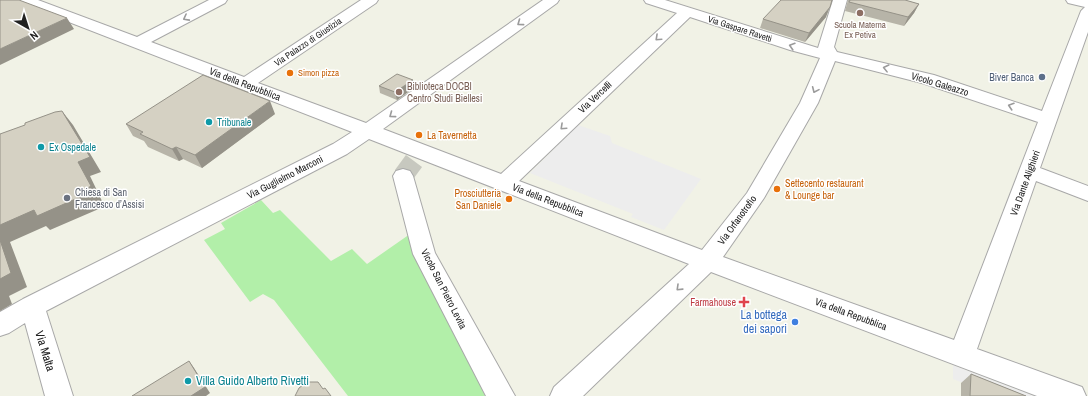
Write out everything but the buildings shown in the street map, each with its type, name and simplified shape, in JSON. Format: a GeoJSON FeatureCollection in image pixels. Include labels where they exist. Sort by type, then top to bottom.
{"type":"FeatureCollection","features":[{"type":"Feature","properties":{"kind":"street","name":"Via della Repubblica"},"geometry":{"type":"LineString","coordinates":[[25,0],[368,132],[413,163],[504,183],[707,261],[962,354],[1072,396]]}},
{"type":"Feature","properties":{"kind":"street"},"geometry":{"type":"LineString","coordinates":[[138,43],[220,0]]}},
{"type":"Feature","properties":{"kind":"street","name":"Via Palazzo di Giustizia"},"geometry":{"type":"LineString","coordinates":[[245,84],[371,0]]}},
{"type":"Feature","properties":{"kind":"street","name":"Via Guglielmo Marconi"},"geometry":{"type":"LineString","coordinates":[[0,325],[32,306],[340,149],[368,132],[552,0]]}},
{"type":"Feature","properties":{"kind":"street","name":"Via Gaspare Ravetti"},"geometry":{"type":"LineString","coordinates":[[651,0],[796,47],[830,54]]}},
{"type":"Feature","properties":{"kind":"street","name":"Via Orfanotrofio"},"geometry":{"type":"LineString","coordinates":[[574,393],[707,261],[754,198],[809,102],[830,54],[826,47],[840,0]]}},
{"type":"Feature","properties":{"kind":"street"},"geometry":{"type":"LineString","coordinates":[[1073,0],[1088,4]]}},
{"type":"Feature","properties":{"kind":"street","name":"Via Dante Alighieri"},"geometry":{"type":"LineString","coordinates":[[962,354],[1088,11]]}},
{"type":"Feature","properties":{"kind":"street","name":"Via Vercelli"},"geometry":{"type":"LineString","coordinates":[[504,183],[687,12]]}},
{"type":"Feature","properties":{"kind":"street","name":"Vicolo Galeazzo"},"geometry":{"type":"LineString","coordinates":[[830,54],[928,79],[1048,119]]}},
{"type":"Feature","properties":{"kind":"street","name":"Vicolo San Pietro Levita"},"geometry":{"type":"LineString","coordinates":[[413,163],[424,254],[501,396]]}},
{"type":"Feature","properties":{"kind":"street"},"geometry":{"type":"LineString","coordinates":[[1029,171],[1088,194]]}},
{"type":"Feature","properties":{"kind":"street","name":"Via Malta"},"geometry":{"type":"LineString","coordinates":[[32,306],[59,396]]}},
{"type":"Feature","properties":{"kind":"green space"},"geometry":{"type":"Polygon","coordinates":[[[261,200],[273,213],[280,210],[331,261],[352,249],[367,264],[410,234],[485,396],[348,396],[274,300],[263,294],[250,302],[204,240],[225,229],[221,223],[261,200]]]}},
{"type":"Feature","properties":{"kind":"shaded area"},"geometry":{"type":"Polygon","coordinates":[[[578,125],[610,136],[612,143],[701,179],[664,230],[631,217],[633,214],[530,173],[578,125]]]}},
{"type":"Feature","properties":{"kind":"shaded area"},"geometry":{"type":"Polygon","coordinates":[[[953,365],[1034,396],[996,396],[953,379],[953,365]]]}},
{"type":"Feature","properties":{"kind":"tunnel"},"geometry":{"type":"LineString","coordinates":[[403,176],[414,161]]}},
{"type":"Feature","properties":{"kind":"place","name":"Scuola Materna Ex Petiva"},"geometry":{"type":"Point","coordinates":[860,13]}},
{"type":"Feature","properties":{"kind":"place","name":"Simon pizza"},"geometry":{"type":"Point","coordinates":[290,73]}},
{"type":"Feature","properties":{"kind":"place","name":"Biver Banca"},"geometry":{"type":"Point","coordinates":[1042,77]}},
{"type":"Feature","properties":{"kind":"place","name":"Biblioteca DOCBI Centro Studi Biellesi"},"geometry":{"type":"Point","coordinates":[399,92]}},
{"type":"Feature","properties":{"kind":"place","name":"Tribunale"},"geometry":{"type":"Point","coordinates":[209,122]}},
{"type":"Feature","properties":{"kind":"place","name":"La Tavernetta"},"geometry":{"type":"Point","coordinates":[419,135]}},
{"type":"Feature","properties":{"kind":"place","name":"Ex Ospedale"},"geometry":{"type":"Point","coordinates":[41,147]}},
{"type":"Feature","properties":{"kind":"place","name":"Settecento restaurant & Lounge bar"},"geometry":{"type":"Point","coordinates":[777,189]}},
{"type":"Feature","properties":{"kind":"place","name":"Chiesa di San Francesco d’Assisi"},"geometry":{"type":"Point","coordinates":[67,198]}},
{"type":"Feature","properties":{"kind":"place","name":"Prosciutteria San Daniele"},"geometry":{"type":"Point","coordinates":[509,199]}},
{"type":"Feature","properties":{"kind":"place","name":"Farmahouse"},"geometry":{"type":"Point","coordinates":[744,302]}},
{"type":"Feature","properties":{"kind":"place","name":"La bottega dei sapori"},"geometry":{"type":"Point","coordinates":[795,322]}},
{"type":"Feature","properties":{"kind":"place","name":"Villa Guido Alberto Rivetti"},"geometry":{"type":"Point","coordinates":[188,381]}}]}
